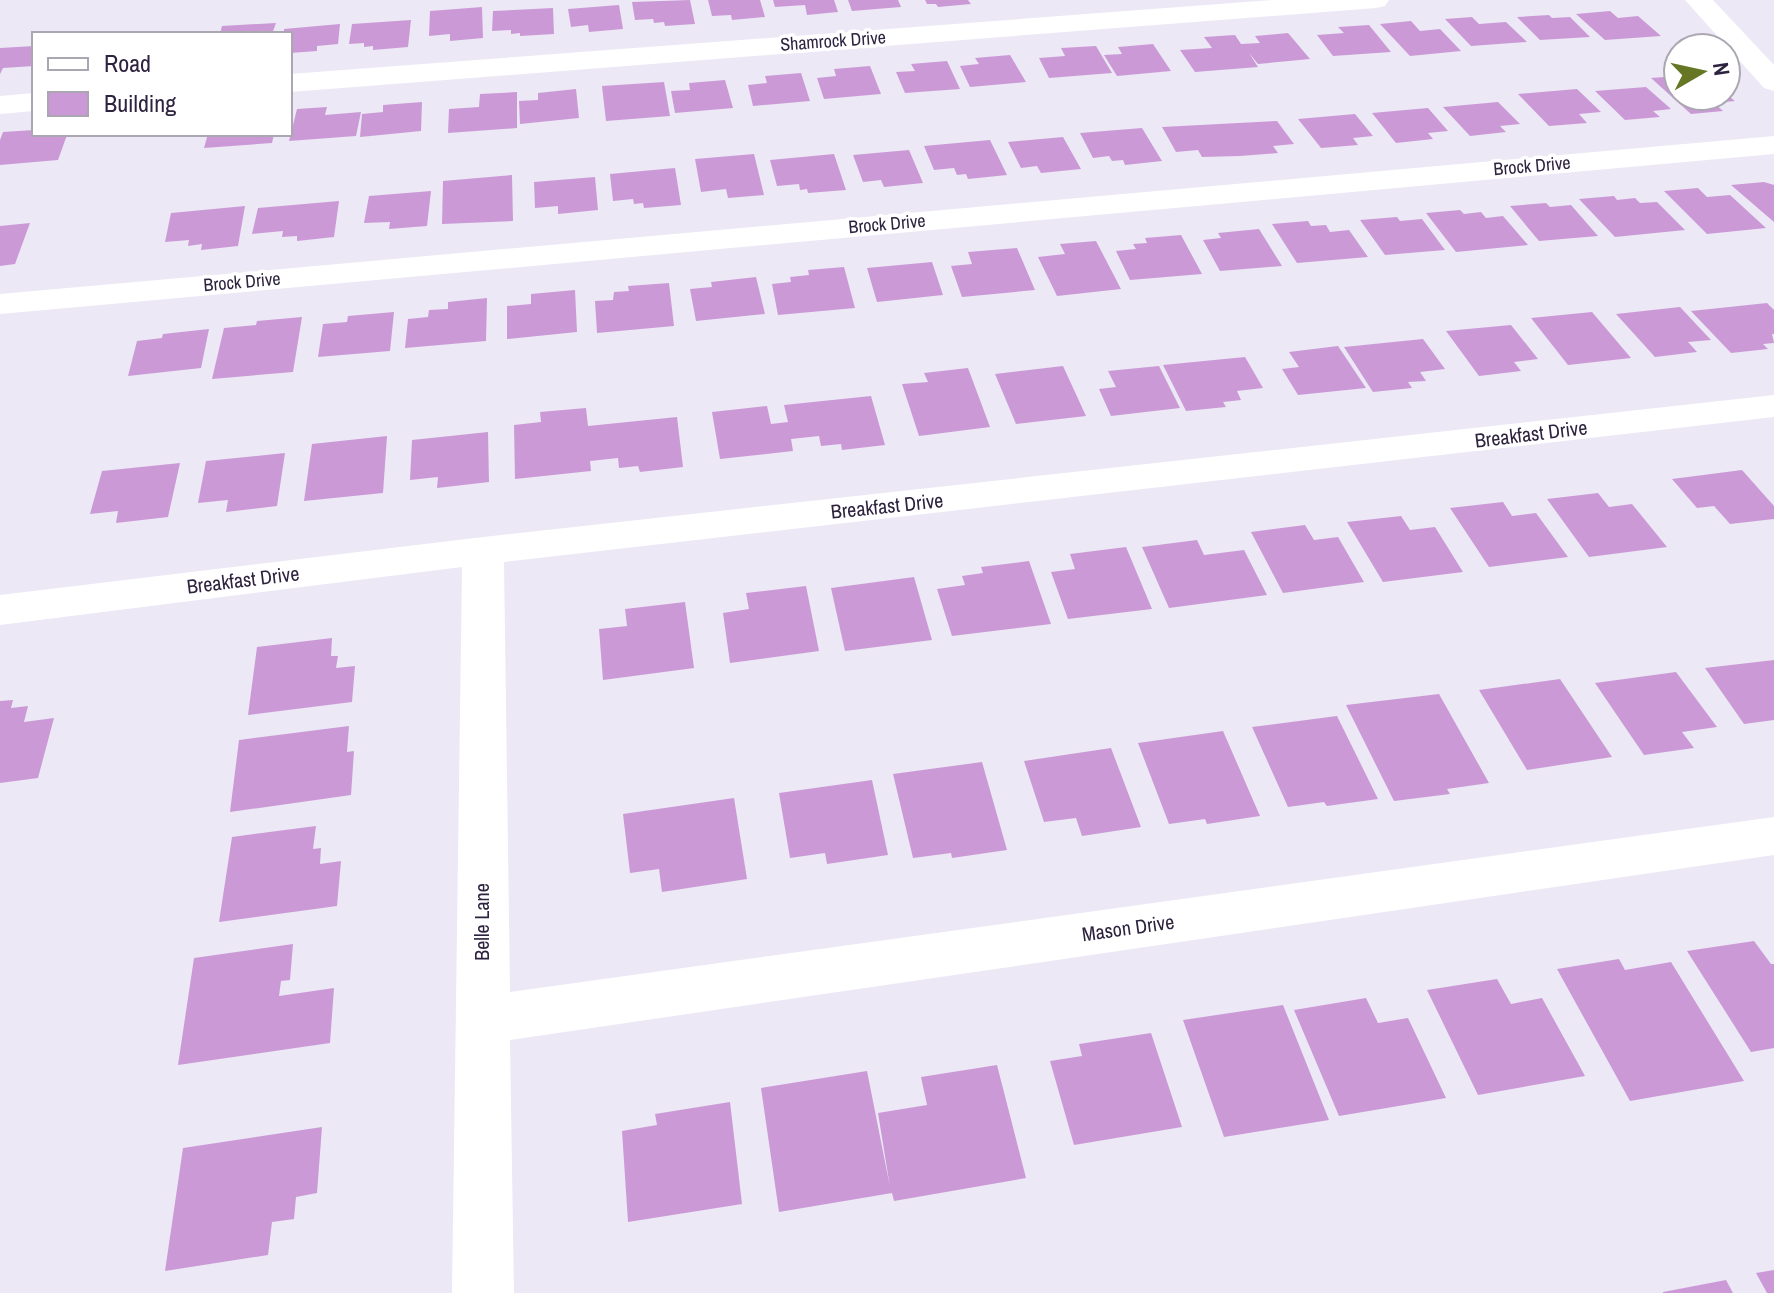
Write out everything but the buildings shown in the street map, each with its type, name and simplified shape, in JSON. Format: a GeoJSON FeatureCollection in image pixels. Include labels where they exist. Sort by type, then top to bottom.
{"type":"FeatureCollection","features":[{"type":"Feature","properties":{"kind":"street","name":"Shamrock Drive"},"geometry":{"type":"LineString","coordinates":[[292,83],[1376,0]]}},
{"type":"Feature","properties":{"kind":"street"},"geometry":{"type":"LineString","coordinates":[[1698,0],[1774,82]]}},
{"type":"Feature","properties":{"kind":"street"},"geometry":{"type":"LineString","coordinates":[[0,105],[32,102]]}},
{"type":"Feature","properties":{"kind":"street","name":"Brock Drive"},"geometry":{"type":"LineString","coordinates":[[0,304],[1774,145]]}},
{"type":"Feature","properties":{"kind":"street","name":"Breakfast Drive"},"geometry":{"type":"LineString","coordinates":[[0,610],[483,551],[1773,408]]}},
{"type":"Feature","properties":{"kind":"street","name":"Belle Lane"},"geometry":{"type":"LineString","coordinates":[[483,551],[483,1293]]}},
{"type":"Feature","properties":{"kind":"street","name":"Mason Drive"},"geometry":{"type":"LineString","coordinates":[[482,1020],[1774,836]]}}]}
